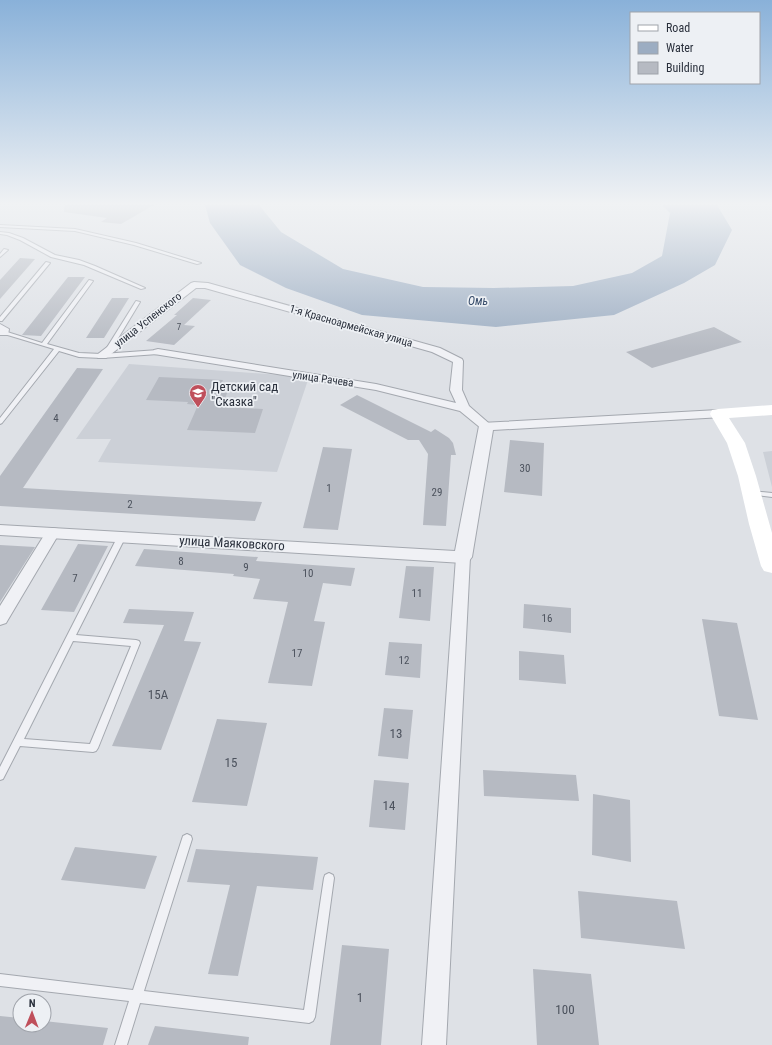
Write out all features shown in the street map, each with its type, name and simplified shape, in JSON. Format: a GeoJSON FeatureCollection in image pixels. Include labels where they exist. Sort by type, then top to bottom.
{"type":"FeatureCollection","features":[{"type":"Feature","properties":{"kind":"main road"},"geometry":{"type":"LineString","coordinates":[[772,410],[718,414],[736,443],[747,476],[772,566]]}},
{"type":"Feature","properties":{"kind":"street","name":"улица Успенского"},"geometry":{"type":"LineString","coordinates":[[105,354],[194,285]]}},
{"type":"Feature","properties":{"kind":"street","name":"1-я Красноармейская улица"},"geometry":{"type":"LineString","coordinates":[[194,285],[205,285],[436,350],[458,361],[456,390],[464,408]]}},
{"type":"Feature","properties":{"kind":"street","name":"улица Рачева"},"geometry":{"type":"LineString","coordinates":[[158,352],[376,387],[464,408]]}},
{"type":"Feature","properties":{"kind":"street"},"geometry":{"type":"LineString","coordinates":[[464,408],[486,426],[718,414]]}},
{"type":"Feature","properties":{"kind":"street"},"geometry":{"type":"LineString","coordinates":[[434,1045],[464,557],[486,426]]}},
{"type":"Feature","properties":{"kind":"street","name":"улица Маяковского"},"geometry":{"type":"LineString","coordinates":[[0,530],[464,557]]}},
{"type":"Feature","properties":{"kind":"street"},"geometry":{"type":"LineString","coordinates":[[0,619],[53,532]]}},
{"type":"Feature","properties":{"kind":"lane"},"geometry":{"type":"LineString","coordinates":[[49,254],[93,266],[143,288]]}},
{"type":"Feature","properties":{"kind":"lane"},"geometry":{"type":"LineString","coordinates":[[168,254],[199,263]]}},
{"type":"Feature","properties":{"kind":"lane"},"geometry":{"type":"LineString","coordinates":[[48,264],[2,327],[44,344],[79,355],[158,352]]}},
{"type":"Feature","properties":{"kind":"lane"},"geometry":{"type":"LineString","coordinates":[[44,344],[91,281]]}},
{"type":"Feature","properties":{"kind":"lane"},"geometry":{"type":"LineString","coordinates":[[105,354],[138,302]]}},
{"type":"Feature","properties":{"kind":"lane"},"geometry":{"type":"LineString","coordinates":[[0,422],[58,348]]}},
{"type":"Feature","properties":{"kind":"lane"},"geometry":{"type":"LineString","coordinates":[[751,493],[772,495]]}},
{"type":"Feature","properties":{"kind":"lane"},"geometry":{"type":"LineString","coordinates":[[0,776],[122,536]]}},
{"type":"Feature","properties":{"kind":"lane"},"geometry":{"type":"LineString","coordinates":[[17,742],[93,748],[136,643],[70,638]]}},
{"type":"Feature","properties":{"kind":"lane"},"geometry":{"type":"LineString","coordinates":[[121,1045],[187,839]]}},
{"type":"Feature","properties":{"kind":"lane"},"geometry":{"type":"LineString","coordinates":[[0,980],[309,1017],[329,878]]}},
{"type":"Feature","properties":{"kind":"shaded area","name":"Детский сад \"Сказка\""},"geometry":{"type":"Polygon","coordinates":[[[129,364],[309,377],[277,472],[98,462],[111,439],[76,439],[129,364]]]}},
{"type":"Feature","properties":{"kind":"shaded area"},"geometry":{"type":"Polygon","coordinates":[[[772,451],[772,487],[763,452],[772,451]]]}},
{"type":"Feature","properties":{"kind":"water","name":"Омь"},"geometry":{"type":"Polygon","coordinates":[[[232,254],[317,254],[343,269],[423,287],[494,288],[573,286],[632,273],[662,256],[662,254],[720,254],[715,265],[684,283],[614,315],[496,327],[362,315],[286,288],[240,265],[232,254]]]}},
{"type":"Feature","properties":{"kind":"building"},"geometry":{"type":"Polygon","coordinates":[[[20,258],[35,259],[0,299],[0,280],[20,258]]]}},
{"type":"Feature","properties":{"kind":"building"},"geometry":{"type":"Polygon","coordinates":[[[68,277],[85,277],[41,336],[22,335],[68,277]]]}},
{"type":"Feature","properties":{"kind":"building"},"geometry":{"type":"Polygon","coordinates":[[[112,298],[129,298],[104,338],[86,338],[112,298]]]}},
{"type":"Feature","properties":{"kind":"building"},"geometry":{"type":"Polygon","coordinates":[[[193,298],[211,300],[184,325],[195,326],[174,345],[146,341],[177,315],[174,315],[193,298]]]}},
{"type":"Feature","properties":{"kind":"building"},"geometry":{"type":"Polygon","coordinates":[[[714,327],[742,342],[652,368],[626,352],[714,327]]]}},
{"type":"Feature","properties":{"kind":"building"},"geometry":{"type":"Polygon","coordinates":[[[77,368],[103,369],[23,488],[262,502],[255,521],[0,506],[0,476],[77,368]]]}},
{"type":"Feature","properties":{"kind":"building"},"geometry":{"type":"Polygon","coordinates":[[[159,377],[223,380],[217,393],[227,393],[222,407],[263,409],[255,433],[187,430],[198,405],[187,404],[188,402],[146,400],[159,377]]]}},
{"type":"Feature","properties":{"kind":"building"},"geometry":{"type":"Polygon","coordinates":[[[357,395],[431,432],[435,429],[449,438],[453,443],[456,455],[451,455],[446,526],[423,525],[428,454],[419,440],[408,440],[340,405],[357,395]]]}},
{"type":"Feature","properties":{"kind":"building"},"geometry":{"type":"Polygon","coordinates":[[[510,440],[544,443],[542,496],[504,492],[510,440]]]}},
{"type":"Feature","properties":{"kind":"building"},"geometry":{"type":"Polygon","coordinates":[[[323,447],[352,449],[338,530],[303,528],[323,447]]]}},
{"type":"Feature","properties":{"kind":"building"},"geometry":{"type":"Polygon","coordinates":[[[78,544],[108,546],[74,612],[41,610],[78,544]]]}},
{"type":"Feature","properties":{"kind":"building"},"geometry":{"type":"Polygon","coordinates":[[[0,545],[35,547],[0,602],[0,545]]]}},
{"type":"Feature","properties":{"kind":"building"},"geometry":{"type":"Polygon","coordinates":[[[144,549],[258,557],[256,561],[355,568],[351,586],[323,583],[314,621],[325,622],[312,686],[268,683],[288,602],[253,599],[260,579],[233,576],[234,574],[135,566],[144,549]]]}},
{"type":"Feature","properties":{"kind":"building"},"geometry":{"type":"Polygon","coordinates":[[[406,566],[434,567],[430,621],[399,618],[406,566]]]}},
{"type":"Feature","properties":{"kind":"building"},"geometry":{"type":"Polygon","coordinates":[[[524,604],[571,608],[571,633],[523,628],[524,604]]]}},
{"type":"Feature","properties":{"kind":"building"},"geometry":{"type":"Polygon","coordinates":[[[129,609],[194,612],[184,641],[201,642],[161,750],[112,746],[164,625],[123,623],[129,609]]]}},
{"type":"Feature","properties":{"kind":"building"},"geometry":{"type":"Polygon","coordinates":[[[702,619],[737,623],[758,720],[719,716],[702,619]]]}},
{"type":"Feature","properties":{"kind":"building"},"geometry":{"type":"Polygon","coordinates":[[[389,642],[422,644],[420,678],[385,675],[389,642]]]}},
{"type":"Feature","properties":{"kind":"building"},"geometry":{"type":"Polygon","coordinates":[[[519,651],[564,655],[566,684],[519,680],[519,651]]]}},
{"type":"Feature","properties":{"kind":"building"},"geometry":{"type":"Polygon","coordinates":[[[384,708],[413,710],[408,759],[378,756],[384,708]]]}},
{"type":"Feature","properties":{"kind":"building"},"geometry":{"type":"Polygon","coordinates":[[[217,719],[267,723],[247,806],[192,802],[217,719]]]}},
{"type":"Feature","properties":{"kind":"building"},"geometry":{"type":"Polygon","coordinates":[[[483,770],[576,775],[579,801],[484,796],[483,770]]]}},
{"type":"Feature","properties":{"kind":"building"},"geometry":{"type":"Polygon","coordinates":[[[374,780],[409,783],[405,830],[369,827],[374,780]]]}},
{"type":"Feature","properties":{"kind":"building"},"geometry":{"type":"Polygon","coordinates":[[[593,794],[630,800],[631,862],[592,855],[593,794]]]}},
{"type":"Feature","properties":{"kind":"building"},"geometry":{"type":"Polygon","coordinates":[[[75,847],[157,856],[145,889],[61,880],[75,847]]]}},
{"type":"Feature","properties":{"kind":"building"},"geometry":{"type":"Polygon","coordinates":[[[196,849],[318,857],[313,890],[257,886],[238,976],[208,974],[230,885],[187,882],[196,849]]]}},
{"type":"Feature","properties":{"kind":"building"},"geometry":{"type":"Polygon","coordinates":[[[578,891],[677,901],[685,949],[581,938],[578,891]]]}},
{"type":"Feature","properties":{"kind":"building"},"geometry":{"type":"Polygon","coordinates":[[[342,945],[389,949],[381,1045],[330,1045],[342,945]]]}},
{"type":"Feature","properties":{"kind":"building"},"geometry":{"type":"Polygon","coordinates":[[[533,969],[591,974],[599,1045],[537,1045],[533,969]]]}},
{"type":"Feature","properties":{"kind":"building"},"geometry":{"type":"Polygon","coordinates":[[[0,1016],[12,1017],[12,1033],[52,1033],[52,1022],[108,1028],[103,1045],[0,1045],[0,1016]]]}},
{"type":"Feature","properties":{"kind":"building"},"geometry":{"type":"Polygon","coordinates":[[[155,1026],[249,1037],[248,1045],[148,1045],[155,1026]]]}},
{"type":"Feature","properties":{"kind":"place","name":"Детский сад \"Сказка\""},"geometry":{"type":"Point","coordinates":[198,408]}}]}
